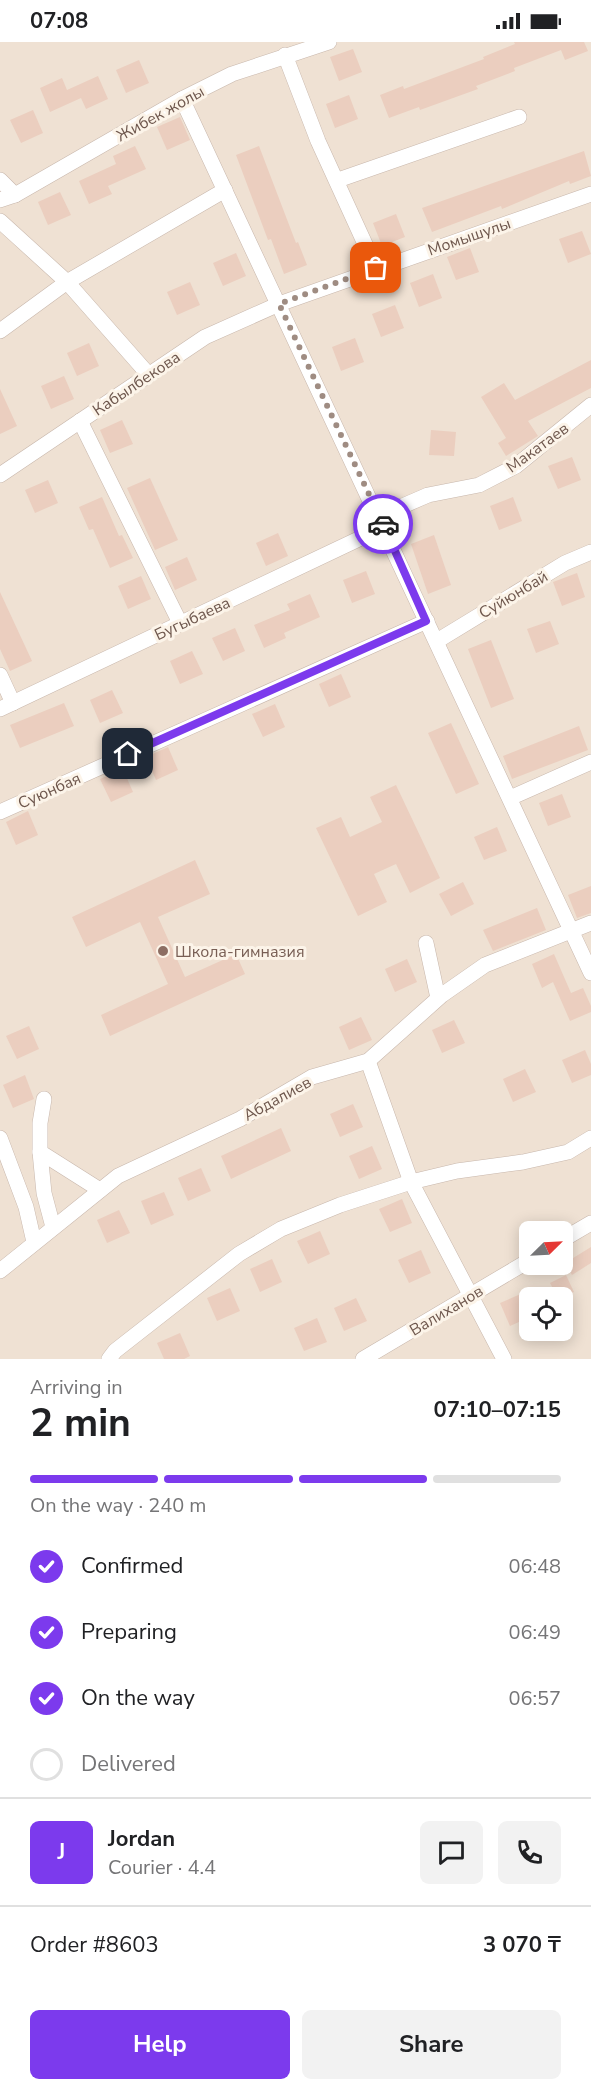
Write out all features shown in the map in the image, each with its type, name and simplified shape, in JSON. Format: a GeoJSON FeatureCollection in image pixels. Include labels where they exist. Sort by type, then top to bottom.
{"type":"FeatureCollection","features":[{"type":"Feature","properties":{"kind":"street","name":"Жибек жолы"},"geometry":{"type":"LineString","coordinates":[[0,200],[15,195],[182,99],[232,74],[328,42]]}},
{"type":"Feature","properties":{"kind":"street"},"geometry":{"type":"LineString","coordinates":[[285,55],[318,141],[338,180],[376,268]]}},
{"type":"Feature","properties":{"kind":"street"},"geometry":{"type":"LineString","coordinates":[[182,99],[591,973]]}},
{"type":"Feature","properties":{"kind":"street"},"geometry":{"type":"LineString","coordinates":[[338,180],[519,117]]}},
{"type":"Feature","properties":{"kind":"street"},"geometry":{"type":"LineString","coordinates":[[0,180],[15,195]]}},
{"type":"Feature","properties":{"kind":"street"},"geometry":{"type":"LineString","coordinates":[[0,331],[67,282],[225,190]]}},
{"type":"Feature","properties":{"kind":"street","name":"Момышулы"},"geometry":{"type":"LineString","coordinates":[[279,304],[591,194]]}},
{"type":"Feature","properties":{"kind":"street"},"geometry":{"type":"LineString","coordinates":[[0,221],[67,282],[148,374]]}},
{"type":"Feature","properties":{"kind":"street","name":"Кабылбекова"},"geometry":{"type":"LineString","coordinates":[[0,475],[205,337],[279,304]]}},
{"type":"Feature","properties":{"kind":"street","name":"Макатаев"},"geometry":{"type":"LineString","coordinates":[[384,527],[398,508],[428,495],[479,485],[516,466],[591,405]]}},
{"type":"Feature","properties":{"kind":"street"},"geometry":{"type":"LineString","coordinates":[[80,421],[180,623]]}},
{"type":"Feature","properties":{"kind":"street","name":"Бугыбаева"},"geometry":{"type":"LineString","coordinates":[[6,706],[384,527]]}},
{"type":"Feature","properties":{"kind":"street","name":"Суйюнбай"},"geometry":{"type":"LineString","coordinates":[[437,640],[565,563],[591,552]]}},
{"type":"Feature","properties":{"kind":"street","name":"Суюнбая"},"geometry":{"type":"LineString","coordinates":[[0,812],[426,621]]}},
{"type":"Feature","properties":{"kind":"street"},"geometry":{"type":"LineString","coordinates":[[0,675],[6,706]]}},
{"type":"Feature","properties":{"kind":"street"},"geometry":{"type":"LineString","coordinates":[[510,798],[591,762]]}},
{"type":"Feature","properties":{"kind":"street","name":"Абдалиев"},"geometry":{"type":"LineString","coordinates":[[0,1271],[118,1176],[240,1119],[312,1077],[369,1061],[438,998],[485,966],[591,923]]}},
{"type":"Feature","properties":{"kind":"street"},"geometry":{"type":"LineString","coordinates":[[426,943],[438,998]]}},
{"type":"Feature","properties":{"kind":"street"},"geometry":{"type":"LineString","coordinates":[[369,1061],[411,1182],[472,1294],[504,1359]]}},
{"type":"Feature","properties":{"kind":"street"},"geometry":{"type":"LineString","coordinates":[[44,1099],[40,1123],[40,1152],[44,1193],[53,1227]]}},
{"type":"Feature","properties":{"kind":"street"},"geometry":{"type":"LineString","coordinates":[[109,1359],[115,1351],[239,1254],[281,1229],[339,1205],[411,1182],[457,1171],[523,1162],[568,1152],[591,1137]]}},
{"type":"Feature","properties":{"kind":"street"},"geometry":{"type":"LineString","coordinates":[[0,1138],[5,1163],[26,1207],[34,1242]]}},
{"type":"Feature","properties":{"kind":"street"},"geometry":{"type":"LineString","coordinates":[[40,1152],[100,1190]]}},
{"type":"Feature","properties":{"kind":"street"},"geometry":{"type":"LineString","coordinates":[[573,1234],[591,1223]]}},
{"type":"Feature","properties":{"kind":"street","name":"Валиханов"},"geometry":{"type":"LineString","coordinates":[[363,1359],[519,1266]]}},
{"type":"Feature","properties":{"kind":"shaded area"},"geometry":{"type":"Polygon","coordinates":[[[0,42],[591,42],[591,1359],[0,1359],[0,42]]]}},
{"type":"Feature","properties":{"kind":"building"},"geometry":{"type":"Polygon","coordinates":[[[514,42],[584,42],[588,51],[565,60],[561,50],[514,68],[515,71],[476,86],[478,89],[420,110],[419,107],[389,118],[380,95],[403,86],[404,89],[484,59],[483,57],[515,44],[514,42]]]}},
{"type":"Feature","properties":{"kind":"building"},"geometry":{"type":"Polygon","coordinates":[[[353,49],[362,72],[339,81],[330,57],[353,49]]]}},
{"type":"Feature","properties":{"kind":"building"},"geometry":{"type":"Polygon","coordinates":[[[139,60],[149,83],[126,93],[116,70],[139,60]]]}},
{"type":"Feature","properties":{"kind":"building"},"geometry":{"type":"Polygon","coordinates":[[[98,76],[108,99],[86,109],[81,98],[50,112],[40,88],[62,78],[67,90],[98,76]]]}},
{"type":"Feature","properties":{"kind":"building"},"geometry":{"type":"Polygon","coordinates":[[[349,95],[358,119],[335,128],[326,104],[349,95]]]}},
{"type":"Feature","properties":{"kind":"building"},"geometry":{"type":"Polygon","coordinates":[[[33,110],[43,133],[21,143],[10,120],[33,110]]]}},
{"type":"Feature","properties":{"kind":"building"},"geometry":{"type":"Polygon","coordinates":[[[180,117],[190,140],[167,150],[157,127],[180,117]]]}},
{"type":"Feature","properties":{"kind":"building"},"geometry":{"type":"Polygon","coordinates":[[[135,146],[146,169],[108,186],[112,194],[89,204],[79,181],[116,164],[113,156],[135,146]]]}},
{"type":"Feature","properties":{"kind":"building"},"geometry":{"type":"Polygon","coordinates":[[[259,146],[296,243],[298,242],[307,265],[284,274],[271,239],[268,240],[236,155],[259,146]]]}},
{"type":"Feature","properties":{"kind":"building"},"geometry":{"type":"Polygon","coordinates":[[[584,151],[591,176],[570,184],[569,181],[502,209],[501,206],[432,232],[422,208],[584,151]]]}},
{"type":"Feature","properties":{"kind":"building"},"geometry":{"type":"Polygon","coordinates":[[[60,192],[71,215],[48,225],[38,202],[60,192]]]}},
{"type":"Feature","properties":{"kind":"building"},"geometry":{"type":"Polygon","coordinates":[[[396,214],[405,237],[382,246],[373,223],[396,214]]]}},
{"type":"Feature","properties":{"kind":"building"},"geometry":{"type":"Polygon","coordinates":[[[582,231],[591,254],[568,263],[559,239],[582,231]]]}},
{"type":"Feature","properties":{"kind":"building"},"geometry":{"type":"Polygon","coordinates":[[[470,248],[479,272],[456,280],[447,257],[470,248]]]}},
{"type":"Feature","properties":{"kind":"building"},"geometry":{"type":"Polygon","coordinates":[[[236,253],[246,276],[223,286],[213,263],[236,253]]]}},
{"type":"Feature","properties":{"kind":"building"},"geometry":{"type":"Polygon","coordinates":[[[433,274],[442,298],[419,307],[410,283],[433,274]]]}},
{"type":"Feature","properties":{"kind":"building"},"geometry":{"type":"Polygon","coordinates":[[[190,282],[200,305],[177,315],[167,292],[190,282]]]}},
{"type":"Feature","properties":{"kind":"building"},"geometry":{"type":"Polygon","coordinates":[[[395,305],[404,328],[381,337],[372,314],[395,305]]]}},
{"type":"Feature","properties":{"kind":"building"},"geometry":{"type":"Polygon","coordinates":[[[355,338],[364,362],[341,371],[332,347],[355,338]]]}},
{"type":"Feature","properties":{"kind":"building"},"geometry":{"type":"Polygon","coordinates":[[[89,343],[99,366],[77,376],[67,353],[89,343]]]}},
{"type":"Feature","properties":{"kind":"building"},"geometry":{"type":"Polygon","coordinates":[[[591,360],[591,388],[528,421],[538,436],[506,456],[498,443],[506,438],[481,397],[504,383],[515,400],[591,360]]]}},
{"type":"Feature","properties":{"kind":"building"},"geometry":{"type":"Polygon","coordinates":[[[64,376],[74,399],[51,409],[41,386],[64,376]]]}},
{"type":"Feature","properties":{"kind":"building"},"geometry":{"type":"Polygon","coordinates":[[[0,389],[17,426],[0,434],[0,389]]]}},
{"type":"Feature","properties":{"kind":"building"},"geometry":{"type":"Polygon","coordinates":[[[122,420],[133,444],[110,453],[100,430],[122,420]]]}},
{"type":"Feature","properties":{"kind":"building"},"geometry":{"type":"Polygon","coordinates":[[[431,430],[456,432],[454,456],[429,455],[431,430]]]}},
{"type":"Feature","properties":{"kind":"building"},"geometry":{"type":"Polygon","coordinates":[[[572,457],[581,480],[558,489],[548,466],[572,457]]]}},
{"type":"Feature","properties":{"kind":"building"},"geometry":{"type":"Polygon","coordinates":[[[150,478],[178,540],[155,550],[127,488],[150,478]]]}},
{"type":"Feature","properties":{"kind":"building"},"geometry":{"type":"Polygon","coordinates":[[[48,480],[58,503],[35,513],[25,490],[48,480]]]}},
{"type":"Feature","properties":{"kind":"building"},"geometry":{"type":"Polygon","coordinates":[[[102,497],[119,536],[122,535],[133,558],[110,568],[93,529],[89,530],[79,507],[102,497]]]}},
{"type":"Feature","properties":{"kind":"building"},"geometry":{"type":"Polygon","coordinates":[[[513,497],[522,521],[499,530],[490,506],[513,497]]]}},
{"type":"Feature","properties":{"kind":"building"},"geometry":{"type":"Polygon","coordinates":[[[278,533],[288,556],[266,566],[256,543],[278,533]]]}},
{"type":"Feature","properties":{"kind":"building"},"geometry":{"type":"Polygon","coordinates":[[[434,535],[451,585],[428,594],[411,544],[434,535]]]}},
{"type":"Feature","properties":{"kind":"building"},"geometry":{"type":"Polygon","coordinates":[[[187,557],[197,580],[175,590],[165,567],[187,557]]]}},
{"type":"Feature","properties":{"kind":"building"},"geometry":{"type":"Polygon","coordinates":[[[366,571],[375,594],[352,603],[343,580],[366,571]]]}},
{"type":"Feature","properties":{"kind":"building"},"geometry":{"type":"Polygon","coordinates":[[[577,573],[585,597],[562,606],[553,582],[577,573]]]}},
{"type":"Feature","properties":{"kind":"building"},"geometry":{"type":"Polygon","coordinates":[[[141,576],[151,599],[128,609],[118,586],[141,576]]]}},
{"type":"Feature","properties":{"kind":"building"},"geometry":{"type":"Polygon","coordinates":[[[0,592],[32,661],[10,671],[0,649],[0,592]]]}},
{"type":"Feature","properties":{"kind":"building"},"geometry":{"type":"Polygon","coordinates":[[[310,594],[320,617],[284,633],[286,638],[264,648],[254,625],[290,610],[287,604],[310,594]]]}},
{"type":"Feature","properties":{"kind":"building"},"geometry":{"type":"Polygon","coordinates":[[[550,621],[559,644],[536,653],[527,629],[550,621]]]}},
{"type":"Feature","properties":{"kind":"building"},"geometry":{"type":"Polygon","coordinates":[[[235,628],[245,651],[223,661],[212,638],[235,628]]]}},
{"type":"Feature","properties":{"kind":"building"},"geometry":{"type":"Polygon","coordinates":[[[491,640],[514,699],[491,708],[468,649],[491,640]]]}},
{"type":"Feature","properties":{"kind":"building"},"geometry":{"type":"Polygon","coordinates":[[[192,651],[203,674],[180,684],[170,661],[192,651]]]}},
{"type":"Feature","properties":{"kind":"building"},"geometry":{"type":"Polygon","coordinates":[[[341,674],[351,697],[329,707],[319,684],[341,674]]]}},
{"type":"Feature","properties":{"kind":"building"},"geometry":{"type":"Polygon","coordinates":[[[112,690],[123,713],[100,723],[90,700],[112,690]]]}},
{"type":"Feature","properties":{"kind":"building"},"geometry":{"type":"Polygon","coordinates":[[[64,703],[74,726],[20,748],[10,725],[64,703]]]}},
{"type":"Feature","properties":{"kind":"building"},"geometry":{"type":"Polygon","coordinates":[[[275,704],[285,727],[263,737],[252,714],[275,704]]]}},
{"type":"Feature","properties":{"kind":"building"},"geometry":{"type":"Polygon","coordinates":[[[451,723],[479,784],[456,794],[428,733],[451,723]]]}},
{"type":"Feature","properties":{"kind":"building"},"geometry":{"type":"Polygon","coordinates":[[[579,726],[588,750],[512,779],[503,756],[579,726]]]}},
{"type":"Feature","properties":{"kind":"building"},"geometry":{"type":"Polygon","coordinates":[[[168,747],[178,770],[156,780],[146,757],[168,747]]]}},
{"type":"Feature","properties":{"kind":"building"},"geometry":{"type":"Polygon","coordinates":[[[123,769],[133,792],[111,802],[100,779],[123,769]]]}},
{"type":"Feature","properties":{"kind":"building"},"geometry":{"type":"Polygon","coordinates":[[[396,785],[440,878],[410,893],[396,864],[374,874],[387,902],[358,916],[316,828],[341,817],[350,837],[382,822],[370,797],[396,785]]]}},
{"type":"Feature","properties":{"kind":"building"},"geometry":{"type":"Polygon","coordinates":[[[562,794],[571,817],[548,826],[539,803],[562,794]]]}},
{"type":"Feature","properties":{"kind":"building"},"geometry":{"type":"Polygon","coordinates":[[[28,811],[38,835],[16,845],[6,822],[28,811]]]}},
{"type":"Feature","properties":{"kind":"building"},"geometry":{"type":"Polygon","coordinates":[[[497,827],[507,851],[484,860],[474,837],[497,827]]]}},
{"type":"Feature","properties":{"kind":"building","name":"Школа-гимназия"},"geometry":{"type":"Polygon","coordinates":[[[195,860],[210,894],[158,917],[185,977],[236,954],[245,974],[110,1036],[101,1015],[168,984],[140,922],[86,947],[72,917],[195,860]]]}},
{"type":"Feature","properties":{"kind":"building"},"geometry":{"type":"Polygon","coordinates":[[[463,882],[474,904],[451,916],[439,894],[463,882]]]}},
{"type":"Feature","properties":{"kind":"building"},"geometry":{"type":"Polygon","coordinates":[[[591,886],[591,913],[577,918],[568,895],[591,886]]]}},
{"type":"Feature","properties":{"kind":"building"},"geometry":{"type":"Polygon","coordinates":[[[537,908],[546,930],[493,951],[483,930],[537,908]]]}},
{"type":"Feature","properties":{"kind":"building"},"geometry":{"type":"Polygon","coordinates":[[[554,954],[571,993],[583,988],[591,1006],[591,1012],[570,1021],[553,982],[542,988],[532,964],[554,954]]]}},
{"type":"Feature","properties":{"kind":"building"},"geometry":{"type":"Polygon","coordinates":[[[407,959],[417,982],[395,992],[385,969],[407,959]]]}},
{"type":"Feature","properties":{"kind":"building"},"geometry":{"type":"Polygon","coordinates":[[[361,1017],[372,1040],[349,1050],[339,1027],[361,1017]]]}},
{"type":"Feature","properties":{"kind":"building"},"geometry":{"type":"Polygon","coordinates":[[[454,1020],[465,1043],[442,1053],[432,1030],[454,1020]]]}},
{"type":"Feature","properties":{"kind":"building"},"geometry":{"type":"Polygon","coordinates":[[[29,1026],[39,1049],[17,1059],[6,1036],[29,1026]]]}},
{"type":"Feature","properties":{"kind":"building"},"geometry":{"type":"Polygon","coordinates":[[[585,1050],[591,1064],[591,1075],[572,1083],[562,1060],[585,1050]]]}},
{"type":"Feature","properties":{"kind":"building"},"geometry":{"type":"Polygon","coordinates":[[[525,1069],[536,1092],[513,1102],[503,1079],[525,1069]]]}},
{"type":"Feature","properties":{"kind":"building"},"geometry":{"type":"Polygon","coordinates":[[[25,1075],[34,1099],[13,1108],[3,1085],[25,1075]]]}},
{"type":"Feature","properties":{"kind":"building"},"geometry":{"type":"Polygon","coordinates":[[[353,1104],[363,1127],[340,1137],[330,1114],[353,1104]]]}},
{"type":"Feature","properties":{"kind":"building"},"geometry":{"type":"Polygon","coordinates":[[[281,1128],[291,1151],[231,1179],[221,1156],[281,1128]]]}},
{"type":"Feature","properties":{"kind":"building"},"geometry":{"type":"Polygon","coordinates":[[[372,1146],[382,1169],[359,1179],[349,1156],[372,1146]]]}},
{"type":"Feature","properties":{"kind":"building"},"geometry":{"type":"Polygon","coordinates":[[[201,1168],[211,1191],[188,1201],[178,1178],[201,1168]]]}},
{"type":"Feature","properties":{"kind":"building"},"geometry":{"type":"Polygon","coordinates":[[[164,1192],[174,1215],[151,1225],[141,1201],[164,1192]]]}},
{"type":"Feature","properties":{"kind":"building"},"geometry":{"type":"Polygon","coordinates":[[[402,1199],[412,1223],[390,1232],[379,1209],[402,1199]]]}},
{"type":"Feature","properties":{"kind":"building"},"geometry":{"type":"Polygon","coordinates":[[[119,1210],[130,1233],[107,1243],[97,1220],[119,1210]]]}},
{"type":"Feature","properties":{"kind":"building"},"geometry":{"type":"Polygon","coordinates":[[[320,1231],[330,1254],[308,1264],[297,1241],[320,1231]]]}},
{"type":"Feature","properties":{"kind":"building"},"geometry":{"type":"Polygon","coordinates":[[[591,1247],[591,1263],[573,1274],[573,1258],[591,1247]]]}},
{"type":"Feature","properties":{"kind":"building"},"geometry":{"type":"Polygon","coordinates":[[[421,1250],[431,1273],[409,1283],[398,1260],[421,1250]]]}},
{"type":"Feature","properties":{"kind":"building"},"geometry":{"type":"Polygon","coordinates":[[[272,1259],[282,1282],[260,1292],[250,1269],[272,1259]]]}},
{"type":"Feature","properties":{"kind":"building"},"geometry":{"type":"Polygon","coordinates":[[[566,1275],[572,1287],[552,1287],[550,1283],[566,1275]]]}},
{"type":"Feature","properties":{"kind":"building"},"geometry":{"type":"Polygon","coordinates":[[[230,1288],[240,1311],[217,1321],[207,1298],[230,1288]]]}},
{"type":"Feature","properties":{"kind":"building"},"geometry":{"type":"Polygon","coordinates":[[[519,1295],[519,1322],[510,1326],[500,1303],[519,1295]]]}},
{"type":"Feature","properties":{"kind":"building"},"geometry":{"type":"Polygon","coordinates":[[[356,1298],[367,1321],[344,1331],[334,1308],[356,1298]]]}},
{"type":"Feature","properties":{"kind":"building"},"geometry":{"type":"Polygon","coordinates":[[[317,1318],[327,1342],[304,1351],[294,1328],[317,1318]]]}},
{"type":"Feature","properties":{"kind":"building"},"geometry":{"type":"Polygon","coordinates":[[[180,1333],[190,1356],[184,1359],[164,1359],[157,1343],[180,1333]]]}},
{"type":"Feature","properties":{"kind":"way so far"},"geometry":{"type":"LineString","coordinates":[[376,268],[279,304],[383,524]]}},
{"type":"Feature","properties":{"kind":"place","name":"Школа-гимназия"},"geometry":{"type":"Point","coordinates":[163,951]}},
{"type":"Feature","properties":{"kind":"route"},"geometry":{"type":"LineString","coordinates":[[128,754],[426,621],[383,524]]}}]}
